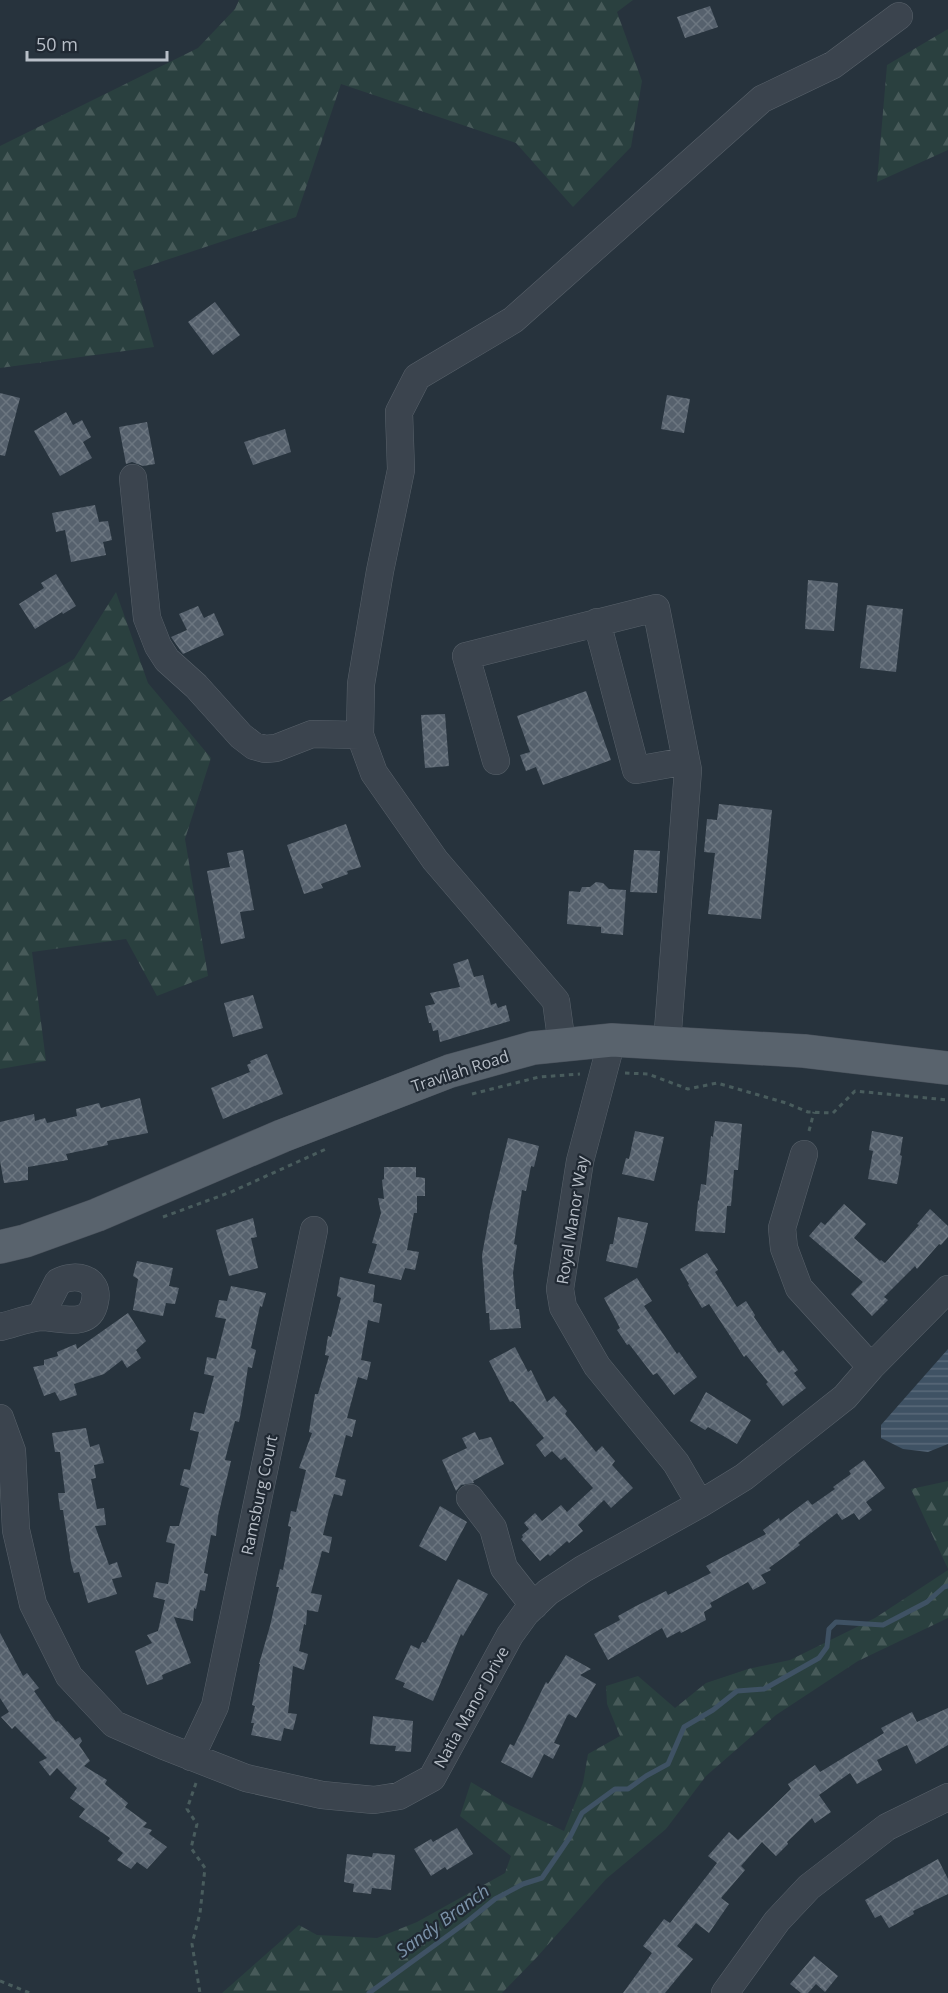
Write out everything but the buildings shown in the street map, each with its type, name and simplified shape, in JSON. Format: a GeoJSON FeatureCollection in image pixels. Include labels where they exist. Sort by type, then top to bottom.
{"type":"FeatureCollection","features":[{"type":"Feature","properties":{"kind":"main road","name":"Travilah Road"},"geometry":{"type":"LineString","coordinates":[[0,1247],[25,1241],[97,1215],[282,1136],[450,1071],[532,1048],[612,1040],[804,1052],[948,1068]]}},
{"type":"Feature","properties":{"kind":"street"},"geometry":{"type":"LineString","coordinates":[[562,1045],[556,1001],[435,860],[374,773],[360,735],[361,684],[380,571],[401,470],[399,412],[417,377],[513,320],[762,99],[833,65],[899,16]]}},
{"type":"Feature","properties":{"kind":"street"},"geometry":{"type":"LineString","coordinates":[[133,478],[147,618],[158,646],[167,660],[196,686],[241,736],[254,746],[265,749],[276,747],[312,734],[360,735]]}},
{"type":"Feature","properties":{"kind":"street"},"geometry":{"type":"LineString","coordinates":[[496,761],[466,656],[656,608],[688,770],[667,1043]]}},
{"type":"Feature","properties":{"kind":"street"},"geometry":{"type":"LineString","coordinates":[[597,622],[636,770],[686,761]]}},
{"type":"Feature","properties":{"kind":"street","name":"Royal Manor Way"},"geometry":{"type":"LineString","coordinates":[[612,1040],[580,1161],[560,1289],[563,1307],[597,1366],[676,1463],[700,1504]]}},
{"type":"Feature","properties":{"kind":"street"},"geometry":{"type":"LineString","coordinates":[[804,1154],[782,1228],[784,1248],[799,1288],[871,1366]]}},
{"type":"Feature","properties":{"kind":"street","name":"Ramsburg Court"},"geometry":{"type":"LineString","coordinates":[[197,1759],[215,1706],[314,1230]]}},
{"type":"Feature","properties":{"kind":"street","name":"Natia Manor Drive"},"geometry":{"type":"LineString","coordinates":[[0,1418],[16,1530],[33,1604],[69,1676],[114,1724],[246,1778],[322,1795],[374,1800],[399,1796],[432,1778],[510,1635],[548,1592],[744,1477],[845,1397],[871,1366],[948,1289]]}},
{"type":"Feature","properties":{"kind":"street"},"geometry":{"type":"LineString","coordinates":[[0,1328],[40,1317]]}},
{"type":"Feature","properties":{"kind":"street"},"geometry":{"type":"LineString","coordinates":[[470,1498],[493,1528],[504,1568],[534,1606]]}},
{"type":"Feature","properties":{"kind":"street"},"geometry":{"type":"LineString","coordinates":[[725,1993],[777,1921],[809,1887],[887,1827],[948,1797]]}},
{"type":"Feature","properties":{"kind":"path"},"geometry":{"type":"LineString","coordinates":[[462,1096],[539,1077],[603,1072],[648,1074],[688,1089],[717,1083],[786,1103],[808,1112],[833,1113],[855,1091],[948,1100]]}},
{"type":"Feature","properties":{"kind":"path"},"geometry":{"type":"LineString","coordinates":[[154,1220],[231,1192],[335,1144]]}},
{"type":"Feature","properties":{"kind":"path"},"geometry":{"type":"LineString","coordinates":[[197,1759],[187,1809],[197,1824],[191,1848],[205,1868],[200,1913],[192,1944],[200,1993]]}},
{"type":"Feature","properties":{"kind":"path"},"geometry":{"type":"LineString","coordinates":[[0,1981],[30,1993]]}},
{"type":"Feature","properties":{"kind":"green space"},"geometry":{"type":"Polygon","coordinates":[[[239,0],[633,0],[617,12],[642,81],[631,147],[573,207],[516,143],[341,84],[296,217],[133,271],[154,347],[0,368],[0,146],[198,48],[235,9],[239,0]]]}},
{"type":"Feature","properties":{"kind":"green space"},"geometry":{"type":"Polygon","coordinates":[[[948,29],[948,150],[877,182],[887,65],[948,29]]]}},
{"type":"Feature","properties":{"kind":"green space"},"geometry":{"type":"Polygon","coordinates":[[[116,592],[148,683],[211,758],[185,839],[208,976],[157,996],[126,939],[32,952],[46,1061],[0,1069],[0,702],[74,659],[116,592]]]}},
{"type":"Feature","properties":{"kind":"green space"},"geometry":{"type":"Polygon","coordinates":[[[948,1481],[948,1569],[911,1489],[948,1481]]]}},
{"type":"Feature","properties":{"kind":"green space"},"geometry":{"type":"Polygon","coordinates":[[[948,1570],[948,1618],[858,1661],[776,1715],[706,1776],[666,1829],[606,1879],[502,1993],[222,1993],[299,1925],[317,1935],[377,1938],[417,1922],[505,1873],[511,1856],[460,1816],[471,1782],[509,1805],[564,1831],[583,1783],[588,1754],[620,1736],[607,1704],[606,1686],[638,1676],[675,1708],[706,1683],[748,1669],[790,1660],[875,1618],[948,1570]]]}},
{"type":"Feature","properties":{"kind":"water"},"geometry":{"type":"Polygon","coordinates":[[[948,1349],[948,1444],[928,1452],[903,1449],[881,1438],[881,1425],[948,1349]]]}},
{"type":"Feature","properties":{"kind":"waterway","name":"Sandy Branch"},"geometry":{"type":"LineString","coordinates":[[369,1993],[495,1899],[523,1884],[542,1878],[570,1837],[582,1813],[615,1789],[628,1789],[668,1764],[684,1727],[713,1710],[737,1691],[764,1689],[819,1658],[827,1647],[829,1629],[836,1622],[883,1625],[927,1602],[948,1586]]}}]}
